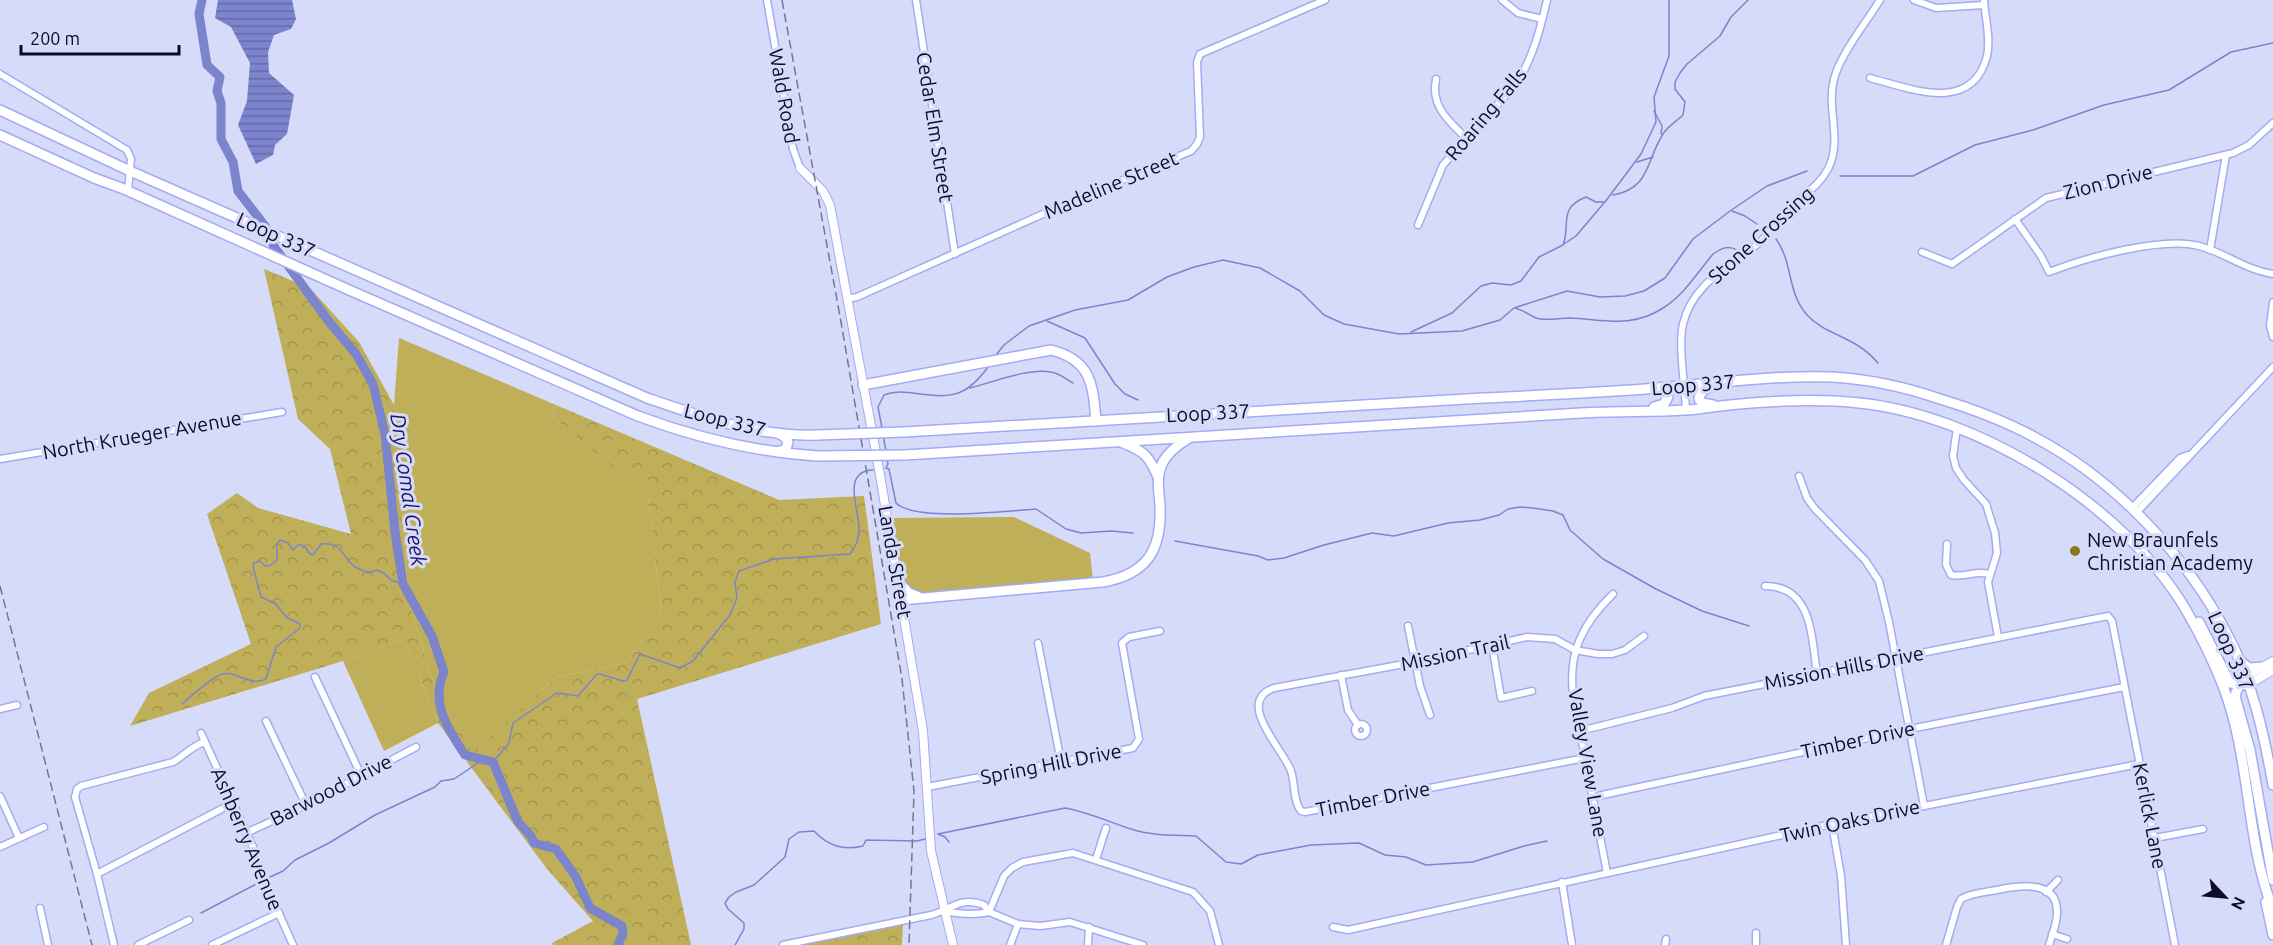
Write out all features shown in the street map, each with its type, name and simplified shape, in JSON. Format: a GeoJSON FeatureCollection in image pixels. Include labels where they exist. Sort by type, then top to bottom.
{"type":"FeatureCollection","features":[{"type":"Feature","properties":{"kind":"main road","name":"Loop 337"},"geometry":{"type":"LineString","coordinates":[[0,112],[647,398],[715,422],[775,432],[817,435],[904,432],[1653,388],[1736,380],[1830,377],[1874,381],[1914,390],[2005,423],[2039,439],[2085,470],[2134,511],[2185,566],[2229,636],[2238,658],[2244,682],[2265,740],[2273,785]]}},
{"type":"Feature","properties":{"kind":"main road"},"geometry":{"type":"LineString","coordinates":[[0,130],[60,163]]}},
{"type":"Feature","properties":{"kind":"main road","name":"Loop 337"},"geometry":{"type":"LineString","coordinates":[[0,135],[638,416],[716,442],[769,452],[817,456],[904,455],[1640,410],[1686,410],[1791,400],[1862,403],[1916,414],[1957,428],[2009,452],[2045,472],[2086,501],[2135,545],[2186,609],[2210,655],[2226,693],[2237,728],[2254,838],[2269,882],[2273,910]]}},
{"type":"Feature","properties":{"kind":"main road"},"geometry":{"type":"LineString","coordinates":[[863,386],[1051,350],[1065,353],[1078,362],[1088,375],[1094,393],[1096,421]]}},
{"type":"Feature","properties":{"kind":"main road"},"geometry":{"type":"LineString","coordinates":[[1718,406],[1702,403],[1699,399],[1700,394],[1710,387],[1736,380]]}},
{"type":"Feature","properties":{"kind":"main road"},"geometry":{"type":"LineString","coordinates":[[1640,410],[1666,402],[1668,394],[1653,388]]}},
{"type":"Feature","properties":{"kind":"main road"},"geometry":{"type":"LineString","coordinates":[[769,452],[783,451],[788,446],[785,437],[775,432]]}},
{"type":"Feature","properties":{"kind":"main road"},"geometry":{"type":"LineString","coordinates":[[1158,477],[1163,462],[1172,450],[1191,437]]}},
{"type":"Feature","properties":{"kind":"main road"},"geometry":{"type":"LineString","coordinates":[[901,600],[1103,582],[1130,574],[1146,562],[1157,542],[1160,520],[1158,477],[1151,459],[1140,450],[1119,442]]}},
{"type":"Feature","properties":{"kind":"main road"},"geometry":{"type":"LineString","coordinates":[[2086,501],[2113,516],[2162,568],[2192,609],[2227,680],[2230,683],[2244,682]]}},
{"type":"Feature","properties":{"kind":"main road"},"geometry":{"type":"LineString","coordinates":[[898,582],[909,593],[924,598]]}},
{"type":"Feature","properties":{"kind":"main road"},"geometry":{"type":"LineString","coordinates":[[2238,658],[2249,668],[2263,667]]}},
{"type":"Feature","properties":{"kind":"main road"},"geometry":{"type":"LineString","coordinates":[[2244,682],[2235,700],[2250,750],[2269,882],[2273,935]]}},
{"type":"Feature","properties":{"kind":"street","name":"Wald Road"},"geometry":{"type":"LineString","coordinates":[[767,0],[793,149],[800,168],[816,184]]}},
{"type":"Feature","properties":{"kind":"street","name":"Cedar Elm Street"},"geometry":{"type":"LineString","coordinates":[[916,0],[955,254]]}},
{"type":"Feature","properties":{"kind":"street","name":"Madeline Street"},"geometry":{"type":"LineString","coordinates":[[847,299],[857,297],[1195,148],[1200,137],[1197,62],[1200,54],[1325,0]]}},
{"type":"Feature","properties":{"kind":"street"},"geometry":{"type":"LineString","coordinates":[[1502,0],[1518,13],[1542,19]]}},
{"type":"Feature","properties":{"kind":"street","name":"Roaring Falls"},"geometry":{"type":"LineString","coordinates":[[1418,225],[1438,173],[1466,138],[1517,83],[1526,68],[1533,53],[1547,0]]}},
{"type":"Feature","properties":{"kind":"street","name":"Stone Crossing"},"geometry":{"type":"LineString","coordinates":[[1686,410],[1682,337],[1683,324],[1691,303],[1719,272],[1759,243],[1791,207],[1823,177],[1836,139],[1832,94],[1834,78],[1844,57],[1880,0]]}},
{"type":"Feature","properties":{"kind":"street"},"geometry":{"type":"LineString","coordinates":[[1870,78],[1932,94],[1951,93],[1968,85],[1983,67],[1987,56],[1984,3],[1936,8],[1914,0]]}},
{"type":"Feature","properties":{"kind":"street"},"geometry":{"type":"LineString","coordinates":[[0,74],[127,150],[131,159],[128,191]]}},
{"type":"Feature","properties":{"kind":"street"},"geometry":{"type":"LineString","coordinates":[[1436,79],[1435,96],[1439,108],[1449,122],[1466,138]]}},
{"type":"Feature","properties":{"kind":"street","name":"Zion Drive"},"geometry":{"type":"LineString","coordinates":[[1922,252],[1952,264],[2046,198],[2226,155],[2249,145],[2273,123]]}},
{"type":"Feature","properties":{"kind":"street"},"geometry":{"type":"LineString","coordinates":[[2210,250],[2226,155]]}},
{"type":"Feature","properties":{"kind":"street","name":"Landa Street"},"geometry":{"type":"LineString","coordinates":[[816,184],[823,191],[830,205],[863,386],[923,731],[931,851],[953,945]]}},
{"type":"Feature","properties":{"kind":"street"},"geometry":{"type":"LineString","coordinates":[[2015,219],[2041,256],[2049,273],[2082,259],[2123,250],[2178,243],[2210,250],[2253,270],[2273,274]]}},
{"type":"Feature","properties":{"kind":"street"},"geometry":{"type":"LineString","coordinates":[[2273,302],[2270,326],[2273,337]]}},
{"type":"Feature","properties":{"kind":"street"},"geometry":{"type":"LineString","coordinates":[[2134,511],[2184,463],[2188,455],[2273,367]]}},
{"type":"Feature","properties":{"kind":"street","name":"North Krueger Avenue"},"geometry":{"type":"LineString","coordinates":[[0,459],[282,412]]}},
{"type":"Feature","properties":{"kind":"street"},"geometry":{"type":"LineString","coordinates":[[1957,428],[1953,451],[1954,462],[1964,480],[1988,508],[2000,553],[1989,574],[1989,589],[1998,637]]}},
{"type":"Feature","properties":{"kind":"street"},"geometry":{"type":"LineString","coordinates":[[1799,476],[1807,498],[1865,560],[1876,575],[1883,593],[1924,806]]}},
{"type":"Feature","properties":{"kind":"street"},"geometry":{"type":"LineString","coordinates":[[1947,544],[1946,565],[1951,575],[1983,572],[1989,574]]}},
{"type":"Feature","properties":{"kind":"street"},"geometry":{"type":"LineString","coordinates":[[1765,586],[1785,588],[1803,605],[1809,624],[1817,673]]}},
{"type":"Feature","properties":{"kind":"street","name":"Valley View Lane"},"geometry":{"type":"LineString","coordinates":[[1607,873],[1572,686],[1575,650],[1590,620],[1613,594]]}},
{"type":"Feature","properties":{"kind":"street","name":"Mission Hills Drive"},"geometry":{"type":"LineString","coordinates":[[1580,731],[1672,708],[1704,696],[2109,617]]}},
{"type":"Feature","properties":{"kind":"street","name":"Kerlick Lane"},"geometry":{"type":"LineString","coordinates":[[2109,617],[2175,945]]}},
{"type":"Feature","properties":{"kind":"street"},"geometry":{"type":"LineString","coordinates":[[1408,626],[1420,686],[1430,715]]}},
{"type":"Feature","properties":{"kind":"street","name":"Spring Hill Drive"},"geometry":{"type":"LineString","coordinates":[[927,788],[1133,748],[1139,739],[1122,643],[1129,637],[1160,631]]}},
{"type":"Feature","properties":{"kind":"street","name":"Mission Trail"},"geometry":{"type":"LineString","coordinates":[[1301,811],[1297,805],[1295,786],[1288,764],[1263,724],[1259,705],[1262,695],[1274,688],[1415,662],[1536,636],[1555,639],[1575,650],[1591,654],[1612,654],[1625,650],[1644,636]]}},
{"type":"Feature","properties":{"kind":"street"},"geometry":{"type":"LineString","coordinates":[[1038,643],[1061,762]]}},
{"type":"Feature","properties":{"kind":"street"},"geometry":{"type":"LineString","coordinates":[[1492,645],[1502,698],[1532,691]]}},
{"type":"Feature","properties":{"kind":"street"},"geometry":{"type":"LineString","coordinates":[[2244,682],[2273,661]]}},
{"type":"Feature","properties":{"kind":"street"},"geometry":{"type":"LineString","coordinates":[[2244,682],[2273,670]]}},
{"type":"Feature","properties":{"kind":"street"},"geometry":{"type":"LineString","coordinates":[[1341,675],[1348,710],[1358,725]]}},
{"type":"Feature","properties":{"kind":"street"},"geometry":{"type":"LineString","coordinates":[[315,677],[361,775]]}},
{"type":"Feature","properties":{"kind":"street","name":"Timber Drive"},"geometry":{"type":"LineString","coordinates":[[1593,797],[1910,729],[2124,687]]}},
{"type":"Feature","properties":{"kind":"street"},"geometry":{"type":"LineString","coordinates":[[0,709],[17,705]]}},
{"type":"Feature","properties":{"kind":"street"},"geometry":{"type":"LineString","coordinates":[[266,721],[306,805]]}},
{"type":"Feature","properties":{"kind":"street","name":"Ashberry Avenue"},"geometry":{"type":"LineString","coordinates":[[201,733],[254,847],[257,864],[293,945]]}},
{"type":"Feature","properties":{"kind":"street"},"geometry":{"type":"LineString","coordinates":[[114,945],[75,797],[77,789],[84,785],[172,762],[181,758],[191,748],[205,742]]}},
{"type":"Feature","properties":{"kind":"street","name":"Barwood Drive"},"geometry":{"type":"LineString","coordinates":[[246,833],[306,805],[417,747]]}},
{"type":"Feature","properties":{"kind":"street","name":"Timber Drive"},"geometry":{"type":"LineString","coordinates":[[1301,811],[1308,812],[1586,758]]}},
{"type":"Feature","properties":{"kind":"street","name":"Twin Oaks Drive"},"geometry":{"type":"LineString","coordinates":[[1333,927],[1348,930],[1832,824],[2139,764]]}},
{"type":"Feature","properties":{"kind":"street"},"geometry":{"type":"LineString","coordinates":[[0,796],[19,837]]}},
{"type":"Feature","properties":{"kind":"street"},"geometry":{"type":"LineString","coordinates":[[97,874],[233,803]]}},
{"type":"Feature","properties":{"kind":"street"},"geometry":{"type":"LineString","coordinates":[[1832,824],[1841,876],[1846,945]]}},
{"type":"Feature","properties":{"kind":"street"},"geometry":{"type":"LineString","coordinates":[[0,848],[44,827]]}},
{"type":"Feature","properties":{"kind":"street"},"geometry":{"type":"LineString","coordinates":[[1096,859],[1106,828]]}},
{"type":"Feature","properties":{"kind":"street"},"geometry":{"type":"LineString","coordinates":[[2154,838],[2203,829]]}},
{"type":"Feature","properties":{"kind":"street"},"geometry":{"type":"LineString","coordinates":[[989,912],[1005,876],[1016,865],[1068,853],[1096,859],[1192,892],[1210,911],[1220,945]]}},
{"type":"Feature","properties":{"kind":"street"},"geometry":{"type":"LineString","coordinates":[[2046,892],[2058,880]]}},
{"type":"Feature","properties":{"kind":"street"},"geometry":{"type":"LineString","coordinates":[[1562,882],[1572,945]]}},
{"type":"Feature","properties":{"kind":"street"},"geometry":{"type":"LineString","coordinates":[[1946,945],[1959,902],[1965,897],[2025,885],[2035,886],[2046,892],[2057,909],[2049,945]]}},
{"type":"Feature","properties":{"kind":"street"},"geometry":{"type":"LineString","coordinates":[[972,913],[973,901]]}},
{"type":"Feature","properties":{"kind":"street"},"geometry":{"type":"LineString","coordinates":[[783,945],[931,915],[945,911],[957,902],[973,901],[984,904],[989,912]]}},
{"type":"Feature","properties":{"kind":"street"},"geometry":{"type":"LineString","coordinates":[[40,908],[48,945]]}},
{"type":"Feature","properties":{"kind":"street"},"geometry":{"type":"LineString","coordinates":[[945,911],[957,914],[989,912],[1018,924],[1040,926],[1070,922],[1143,945]]}},
{"type":"Feature","properties":{"kind":"street"},"geometry":{"type":"LineString","coordinates":[[212,945],[279,914]]}},
{"type":"Feature","properties":{"kind":"street"},"geometry":{"type":"LineString","coordinates":[[138,945],[189,920]]}},
{"type":"Feature","properties":{"kind":"street"},"geometry":{"type":"LineString","coordinates":[[1010,945],[1018,924]]}},
{"type":"Feature","properties":{"kind":"street"},"geometry":{"type":"LineString","coordinates":[[1088,945],[1089,927]]}},
{"type":"Feature","properties":{"kind":"street"},"geometry":{"type":"LineString","coordinates":[[1756,933],[1756,945]]}},
{"type":"Feature","properties":{"kind":"street"},"geometry":{"type":"LineString","coordinates":[[2052,934],[2067,939]]}},
{"type":"Feature","properties":{"kind":"green space"},"geometry":{"type":"Polygon","coordinates":[[[264,269],[310,288],[359,342],[394,405],[409,603],[438,697],[473,752],[556,677],[627,663],[661,609],[648,497],[553,417],[556,405],[779,500],[864,496],[881,624],[637,699],[691,945],[553,945],[552,943],[593,921],[547,869],[438,723],[405,639],[343,661],[130,726],[149,693],[251,644],[207,514],[237,493],[258,508],[351,534],[330,449],[298,419],[264,269]]]}},
{"type":"Feature","properties":{"kind":"green space"},"geometry":{"type":"Polygon","coordinates":[[[399,338],[556,405],[553,417],[648,496],[661,609],[627,663],[556,677],[473,753],[438,697],[409,603],[394,405],[399,338]]]}},
{"type":"Feature","properties":{"kind":"green space"},"geometry":{"type":"Polygon","coordinates":[[[1014,517],[1090,553],[1093,579],[929,596],[916,594],[904,584],[891,518],[1014,517]]]}},
{"type":"Feature","properties":{"kind":"green space"},"geometry":{"type":"Polygon","coordinates":[[[405,639],[438,723],[384,751],[343,661],[405,639]]]}},
{"type":"Feature","properties":{"kind":"green space"},"geometry":{"type":"Polygon","coordinates":[[[903,923],[902,945],[801,945],[903,923]]]}},
{"type":"Feature","properties":{"kind":"water"},"geometry":{"type":"Polygon","coordinates":[[[218,0],[292,0],[296,19],[291,29],[274,35],[268,52],[269,73],[294,95],[287,134],[275,145],[273,155],[256,164],[238,125],[247,101],[250,63],[231,27],[215,18],[218,0]]]}},
{"type":"Feature","properties":{"kind":"waterway","name":"Dry Comal Creek"},"geometry":{"type":"LineString","coordinates":[[202,0],[199,14],[207,65],[220,77],[217,91],[221,103],[221,139],[233,162],[238,191],[265,226],[273,245],[330,323],[356,354],[373,384],[385,434],[403,584],[432,636],[444,672],[439,694],[447,725],[465,755],[493,762],[518,822],[531,836],[534,843],[556,849],[576,877],[590,908],[622,926],[623,933],[618,945]]}},
{"type":"Feature","properties":{"kind":"waterway"},"geometry":{"type":"LineString","coordinates":[[1411,332],[1452,313],[1481,286],[1492,283],[1511,285],[1521,281],[1539,257],[1563,245],[1568,212],[1577,201],[1586,197],[1596,202],[1605,202],[1641,154],[1656,122],[1654,97],[1669,56],[1669,0]]}},
{"type":"Feature","properties":{"kind":"waterway"},"geometry":{"type":"LineString","coordinates":[[1613,195],[1634,186],[1641,179],[1663,134],[1683,115],[1685,102],[1675,89],[1675,82],[1680,73],[1687,64],[1720,36],[1731,17],[1748,0]]}},
{"type":"Feature","properties":{"kind":"waterway"},"geometry":{"type":"LineString","coordinates":[[1840,176],[1913,176],[1975,145],[2033,130],[2104,105],[2169,90],[2231,52],[2273,43]]}},
{"type":"Feature","properties":{"kind":"waterway"},"geometry":{"type":"LineString","coordinates":[[1654,111],[1662,126],[1661,134]]}},
{"type":"Feature","properties":{"kind":"waterway"},"geometry":{"type":"LineString","coordinates":[[1637,162],[1653,157]]}},
{"type":"Feature","properties":{"kind":"waterway"},"geometry":{"type":"LineString","coordinates":[[996,355],[1004,345],[1029,326],[1075,310],[1128,300],[1167,277],[1223,260],[1260,268],[1300,291],[1324,315],[1344,324],[1399,334],[1462,331],[1500,320],[1514,308],[1567,291],[1600,297],[1625,296],[1644,291],[1665,278],[1693,239],[1730,211],[1767,186],[1807,171]]}},
{"type":"Feature","properties":{"kind":"waterway"},"geometry":{"type":"LineString","coordinates":[[1564,244],[1576,236],[1604,203]]}},
{"type":"Feature","properties":{"kind":"waterway"},"geometry":{"type":"LineString","coordinates":[[1732,211],[1757,224]]}},
{"type":"Feature","properties":{"kind":"waterway"},"geometry":{"type":"LineString","coordinates":[[1776,239],[1786,258],[1796,297],[1808,316],[1825,329],[1860,347],[1878,363]]}},
{"type":"Feature","properties":{"kind":"waterway"},"geometry":{"type":"LineString","coordinates":[[1515,308],[1536,318],[1544,319],[1617,321],[1640,319],[1663,308],[1678,297],[1713,254],[1725,248],[1737,250]]}},
{"type":"Feature","properties":{"kind":"waterway"},"geometry":{"type":"LineString","coordinates":[[1047,321],[1085,338],[1115,384],[1125,394],[1138,400]]}},
{"type":"Feature","properties":{"kind":"waterway"},"geometry":{"type":"LineString","coordinates":[[882,428],[878,407],[884,395],[898,392],[937,396],[955,394],[972,385],[988,367]]}},
{"type":"Feature","properties":{"kind":"waterway"},"geometry":{"type":"LineString","coordinates":[[970,388],[1021,374],[1042,371],[1057,374],[1073,383]]}},
{"type":"Feature","properties":{"kind":"waterway"},"geometry":{"type":"LineString","coordinates":[[883,435],[886,451]]}},
{"type":"Feature","properties":{"kind":"waterway"},"geometry":{"type":"LineString","coordinates":[[887,459],[886,468],[889,469],[896,503],[906,509],[941,514],[1036,509],[1066,529],[1081,533],[1111,531],[1133,533]]}},
{"type":"Feature","properties":{"kind":"waterway"},"geometry":{"type":"LineString","coordinates":[[493,762],[509,743],[513,723],[557,693],[578,696],[597,674],[627,680],[640,654],[680,668],[693,661],[730,615],[737,598],[735,582],[739,571],[774,559],[850,554],[857,541],[859,530],[855,483],[863,472],[873,470]]}},
{"type":"Feature","properties":{"kind":"waterway"},"geometry":{"type":"LineString","coordinates":[[1175,541],[1258,556],[1268,560],[1284,558],[1372,533],[1394,536],[1448,523],[1480,520],[1499,515],[1508,509],[1533,508],[1563,515],[1570,530],[1603,559],[1656,589],[1702,611],[1749,626]]}},
{"type":"Feature","properties":{"kind":"waterway"},"geometry":{"type":"LineString","coordinates":[[182,704],[220,675],[231,674],[254,681],[266,679],[276,647],[300,628],[300,624],[286,617],[276,604],[261,597],[253,567],[254,563],[260,561],[265,566],[277,560],[277,544],[280,540],[288,543],[293,550],[299,544],[313,555],[321,544],[333,545],[341,550],[355,567],[368,573],[377,570],[391,580],[403,584]]}},
{"type":"Feature","properties":{"kind":"waterway"},"geometry":{"type":"LineString","coordinates":[[268,878],[283,871],[295,860],[329,843],[375,815],[435,787],[441,781],[454,779],[484,759]]}},
{"type":"Feature","properties":{"kind":"waterway"},"geometry":{"type":"LineString","coordinates":[[938,834],[1065,808],[1147,833],[1196,836],[1226,862],[1241,864],[1258,855],[1311,845],[1359,843],[1385,855],[1406,857],[1426,865],[1473,862],[1547,841]]}},
{"type":"Feature","properties":{"kind":"waterway"},"geometry":{"type":"LineString","coordinates":[[735,945],[744,929],[744,923],[728,909],[725,903],[736,892],[754,885],[785,857],[789,839],[799,832],[814,831],[824,840],[836,846],[849,848],[863,846],[866,840],[917,841],[925,839]]}},
{"type":"Feature","properties":{"kind":"waterway"},"geometry":{"type":"LineString","coordinates":[[938,834],[949,842]]}},
{"type":"Feature","properties":{"kind":"waterway"},"geometry":{"type":"LineString","coordinates":[[201,913],[260,882]]}},
{"type":"Feature","properties":{"kind":"railway"},"geometry":{"type":"LineString","coordinates":[[782,0],[841,322],[902,679],[914,791],[909,945]]}},
{"type":"Feature","properties":{"kind":"railway"},"geometry":{"type":"LineString","coordinates":[[0,586],[92,945]]}},
{"type":"Feature","properties":{"kind":"place","name":"New Braunfels Christian Academy"},"geometry":{"type":"Point","coordinates":[2075,551]}}]}
